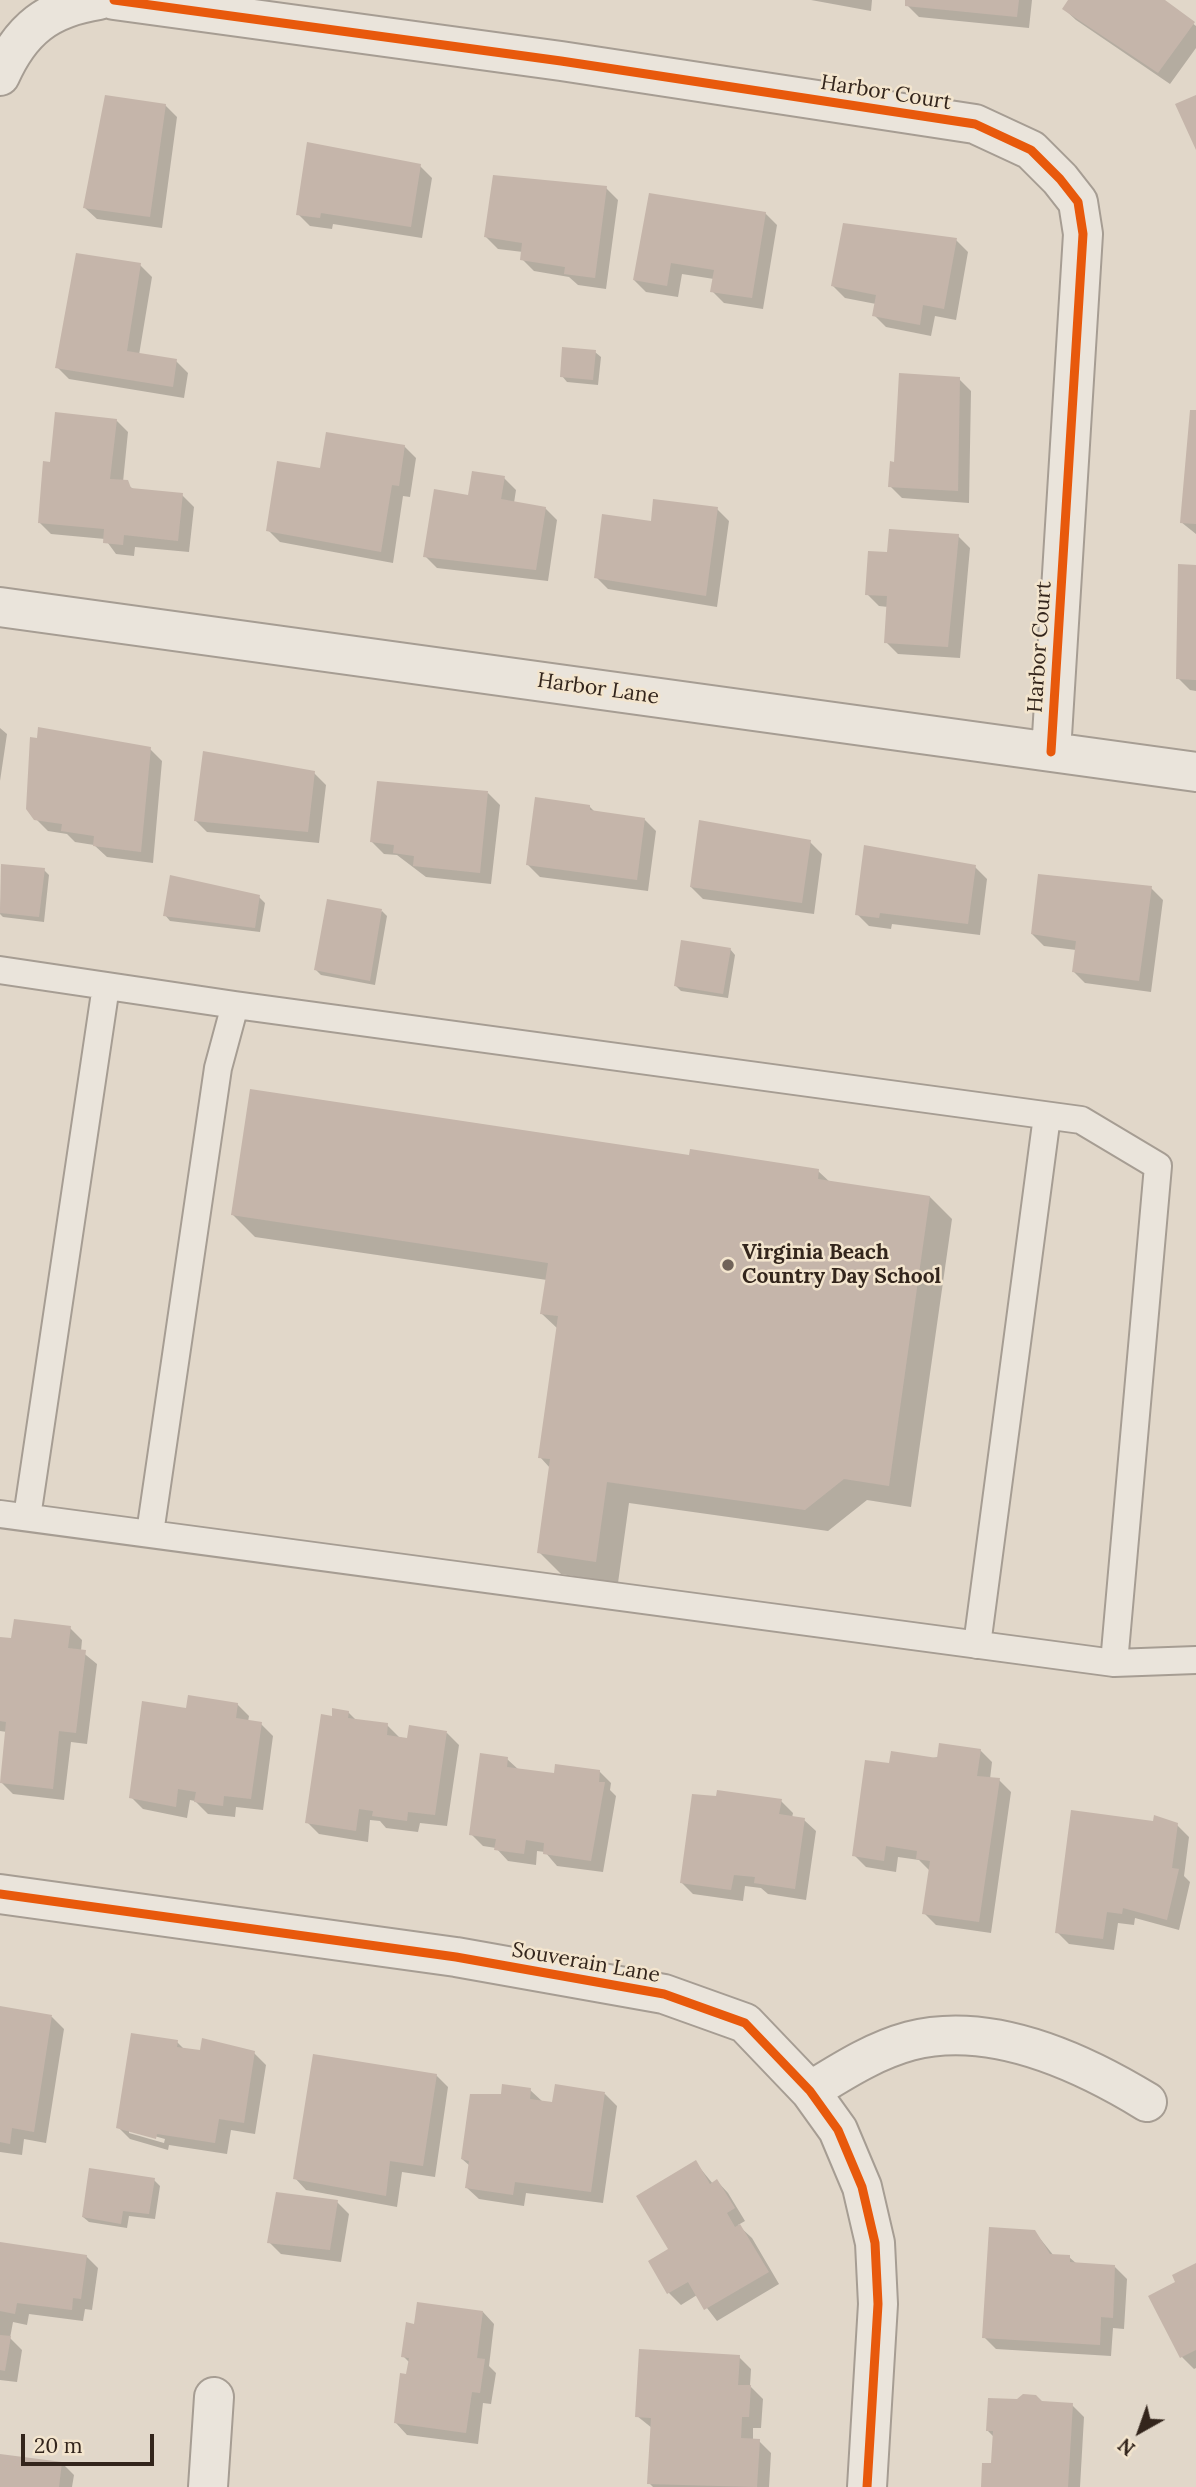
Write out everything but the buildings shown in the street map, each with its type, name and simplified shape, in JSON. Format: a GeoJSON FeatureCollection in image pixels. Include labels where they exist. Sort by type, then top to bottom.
{"type":"FeatureCollection","features":[{"type":"Feature","properties":{"kind":"street"},"geometry":{"type":"LineString","coordinates":[[0,76],[10,54],[41,19],[70,5],[99,0]]}},
{"type":"Feature","properties":{"kind":"street","name":"Harbor Court"},"geometry":{"type":"LineString","coordinates":[[114,0],[561,61],[975,124],[1031,150],[1078,202],[1083,233],[1051,752]]}},
{"type":"Feature","properties":{"kind":"street","name":"Harbor Lane"},"geometry":{"type":"LineString","coordinates":[[0,607],[1196,772]]}},
{"type":"Feature","properties":{"kind":"street","name":"Souverain Lane"},"geometry":{"type":"LineString","coordinates":[[0,1894],[456,1957],[664,1994],[745,2023],[810,2091],[838,2130],[862,2187],[875,2243],[878,2304],[867,2487]]}},
{"type":"Feature","properties":{"kind":"street"},"geometry":{"type":"LineString","coordinates":[[810,2091],[857,2062],[909,2041],[942,2036],[996,2039],[1053,2054],[1122,2086],[1147,2102]]}},
{"type":"Feature","properties":{"kind":"street"},"geometry":{"type":"LineString","coordinates":[[208,2487],[214,2397]]}},
{"type":"Feature","properties":{"kind":"lane"},"geometry":{"type":"LineString","coordinates":[[0,970],[235,1005],[1080,1120],[1158,1166],[1114,1663]]}},
{"type":"Feature","properties":{"kind":"lane"},"geometry":{"type":"LineString","coordinates":[[27,1517],[106,986]]}},
{"type":"Feature","properties":{"kind":"lane"},"geometry":{"type":"LineString","coordinates":[[150,1534],[218,1068],[235,1005]]}},
{"type":"Feature","properties":{"kind":"lane"},"geometry":{"type":"LineString","coordinates":[[977,1645],[1047,1116]]}},
{"type":"Feature","properties":{"kind":"lane"},"geometry":{"type":"LineString","coordinates":[[0,1514],[1114,1663],[1196,1660]]}},
{"type":"Feature","properties":{"kind":"cycle path"},"geometry":{"type":"LineString","coordinates":[[114,0],[561,61],[975,124],[1031,150],[1078,202],[1083,234],[1051,752]]}},
{"type":"Feature","properties":{"kind":"cycle path"},"geometry":{"type":"LineString","coordinates":[[0,1894],[456,1957],[664,1994],[745,2023],[810,2091],[838,2130],[862,2187],[875,2243],[878,2304],[867,2487]]}},
{"type":"Feature","properties":{"kind":"place","name":"Virginia Beach Country Day School"},"geometry":{"type":"Point","coordinates":[728,1265]}}]}
